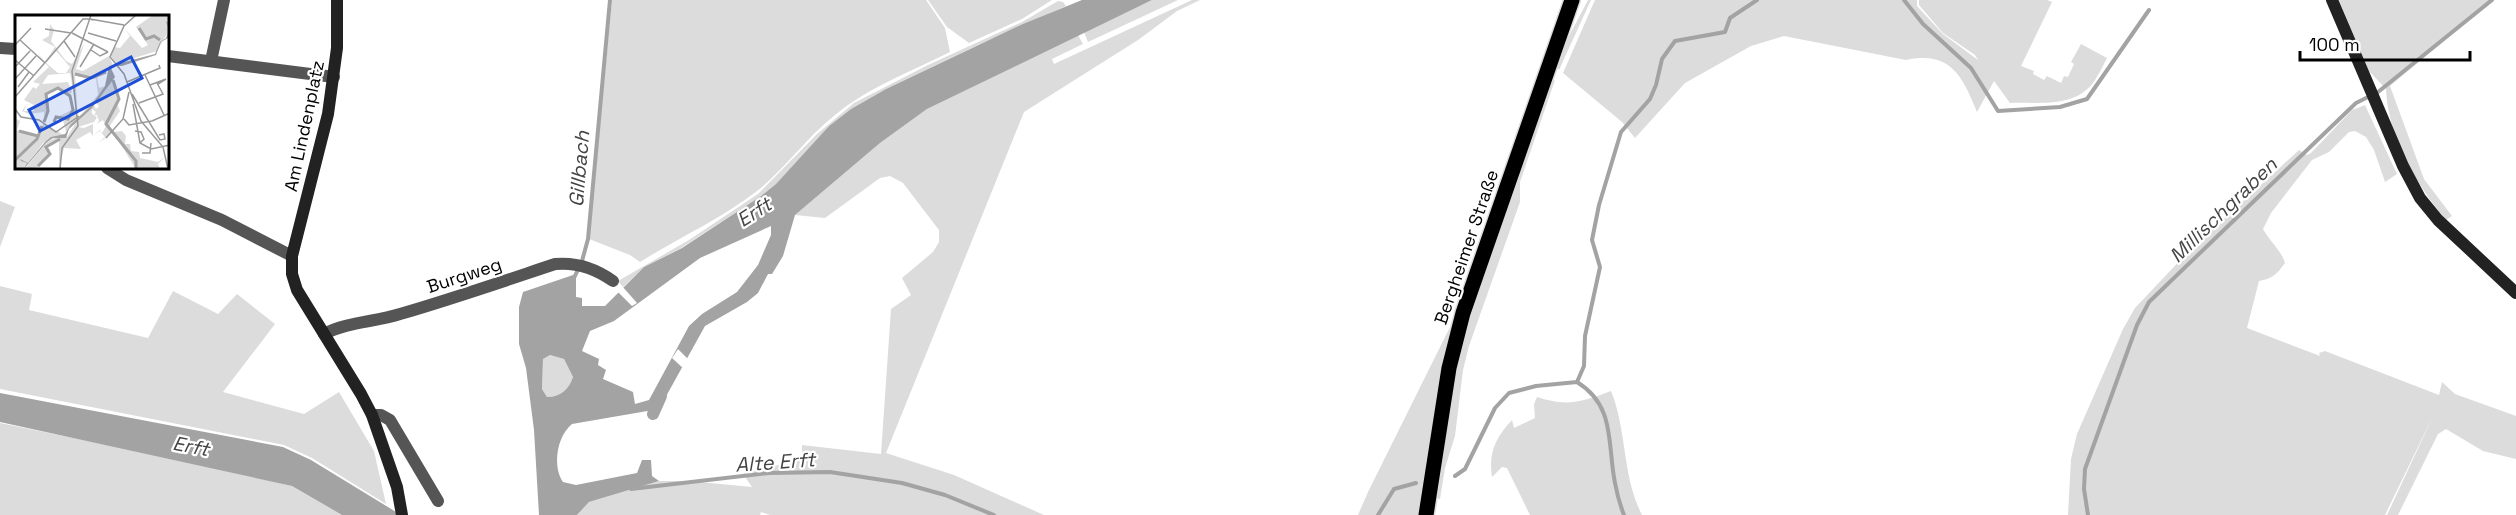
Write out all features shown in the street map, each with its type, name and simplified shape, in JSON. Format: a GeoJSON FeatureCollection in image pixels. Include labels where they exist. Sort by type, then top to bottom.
{"type":"FeatureCollection","features":[{"type":"Feature","properties":{"kind":"main road","name":"Am Lindenplatz"},"geometry":{"type":"LineString","coordinates":[[292,256],[323,136],[334,77],[338,0]]}},
{"type":"Feature","properties":{"kind":"main road","name":"Bergheimer Straße"},"geometry":{"type":"LineString","coordinates":[[1426,515],[1449,368],[1460,323],[1572,0]]}},
{"type":"Feature","properties":{"kind":"main road"},"geometry":{"type":"LineString","coordinates":[[2332,0],[2403,166],[2427,207],[2516,293]]}},
{"type":"Feature","properties":{"kind":"main road"},"geometry":{"type":"LineString","coordinates":[[292,256],[292,274],[297,290],[372,415],[388,457],[402,515]]}},
{"type":"Feature","properties":{"kind":"street"},"geometry":{"type":"LineString","coordinates":[[211,61],[224,0]]}},
{"type":"Feature","properties":{"kind":"street"},"geometry":{"type":"LineString","coordinates":[[0,48],[15,49]]}},
{"type":"Feature","properties":{"kind":"street"},"geometry":{"type":"LineString","coordinates":[[170,56],[334,77]]}},
{"type":"Feature","properties":{"kind":"street"},"geometry":{"type":"LineString","coordinates":[[110,170],[126,180],[222,220],[292,256]]}},
{"type":"Feature","properties":{"kind":"street","name":"Burgweg"},"geometry":{"type":"LineString","coordinates":[[324,334],[344,326],[384,319],[555,264],[568,263],[586,267],[613,281]]}},
{"type":"Feature","properties":{"kind":"street"},"geometry":{"type":"LineString","coordinates":[[372,415],[381,415],[390,420],[438,501]]}},
{"type":"Feature","properties":{"kind":"shaded area"},"geometry":{"type":"Polygon","coordinates":[[[612,0],[926,0],[945,28],[950,52],[876,88],[848,105],[824,124],[757,191],[729,211],[640,262],[630,255],[589,239],[612,0]]]}},
{"type":"Feature","properties":{"kind":"shaded area"},"geometry":{"type":"Polygon","coordinates":[[[928,0],[1052,0],[1022,19],[969,43],[947,27],[928,0]]]}},
{"type":"Feature","properties":{"kind":"shaded area"},"geometry":{"type":"Polygon","coordinates":[[[1152,0],[1178,0],[1088,42],[1084,32],[1152,0]]]}},
{"type":"Feature","properties":{"kind":"shaded area"},"geometry":{"type":"Polygon","coordinates":[[[1192,0],[1200,0],[1177,11],[1138,40],[1024,112],[886,453],[954,475],[1044,515],[770,515],[761,512],[760,515],[577,515],[589,502],[659,481],[689,481],[752,487],[743,474],[802,459],[802,445],[881,454],[891,309],[911,295],[902,278],[933,252],[939,242],[939,230],[903,183],[890,176],[880,178],[825,218],[795,215],[880,143],[927,109],[1078,35],[1083,44],[1052,59],[1054,64],[1192,0]]]}},
{"type":"Feature","properties":{"kind":"shaded area"},"geometry":{"type":"Polygon","coordinates":[[[1588,0],[1591,0],[1559,70],[1556,66],[1560,53],[1588,0]]]}},
{"type":"Feature","properties":{"kind":"shaded area"},"geometry":{"type":"Polygon","coordinates":[[[1595,0],[1917,0],[1917,6],[1943,34],[1978,60],[1975,55],[1943,33],[1919,5],[1919,0],[2047,0],[2052,2],[2021,66],[2034,71],[2033,74],[2044,80],[2047,76],[2061,83],[2064,76],[2068,77],[2074,64],[2071,62],[2081,44],[2107,58],[2093,83],[2076,97],[2044,103],[2010,103],[1994,81],[1977,112],[1960,77],[1944,63],[1934,59],[1906,60],[1784,36],[1751,46],[1685,83],[1635,138],[1622,122],[1563,73],[1595,0]]]}},
{"type":"Feature","properties":{"kind":"shaded area"},"geometry":{"type":"Polygon","coordinates":[[[2339,0],[2492,0],[2390,86],[2424,179],[2452,216],[2446,220],[2424,191],[2406,159],[2392,125],[2386,89],[2368,70],[2339,0]]]}},
{"type":"Feature","properties":{"kind":"shaded area"},"geometry":{"type":"Polygon","coordinates":[[[1058,1],[1063,2],[1066,6],[886,89],[851,109],[829,126],[776,184],[761,196],[681,248],[644,267],[623,287],[618,281],[689,240],[758,194],[817,134],[854,103],[928,65],[1022,22],[1058,1]]]}},
{"type":"Feature","properties":{"kind":"shaded area"},"geometry":{"type":"Polygon","coordinates":[[[1555,80],[1520,182],[1520,202],[1469,346],[1463,370],[1455,436],[1445,468],[1440,499],[1436,498],[1460,342],[1550,82],[1555,80]]]}},
{"type":"Feature","properties":{"kind":"shaded area"},"geometry":{"type":"Polygon","coordinates":[[[2365,105],[2397,174],[2385,182],[2374,150],[2366,137],[2355,131],[2349,132],[2329,152],[2312,160],[2271,213],[2263,229],[2285,263],[2274,275],[2259,281],[2247,328],[2320,356],[2319,353],[2325,351],[2439,395],[2442,382],[2455,394],[2516,416],[2516,459],[2483,451],[2446,429],[2438,434],[2398,515],[2387,515],[2435,412],[2385,515],[2068,515],[2071,459],[2077,434],[2123,329],[2135,308],[2187,253],[2299,150],[2307,155],[2311,153],[2352,110],[2365,105]]]}},
{"type":"Feature","properties":{"kind":"shaded area"},"geometry":{"type":"Polygon","coordinates":[[[0,201],[15,207],[0,247],[0,201]]]}},
{"type":"Feature","properties":{"kind":"shaded area"},"geometry":{"type":"Polygon","coordinates":[[[0,286],[32,294],[29,310],[148,338],[173,291],[218,314],[237,294],[275,324],[223,392],[304,414],[339,392],[374,451],[386,504],[312,458],[284,445],[0,389],[0,286]]]}},
{"type":"Feature","properties":{"kind":"shaded area"},"geometry":{"type":"Polygon","coordinates":[[[1450,327],[1420,515],[1358,515],[1368,492],[1450,327]]]}},
{"type":"Feature","properties":{"kind":"shaded area"},"geometry":{"type":"Polygon","coordinates":[[[550,355],[564,359],[573,377],[564,392],[547,397],[542,389],[543,359],[550,355]]]}},
{"type":"Feature","properties":{"kind":"shaded area"},"geometry":{"type":"Polygon","coordinates":[[[1611,391],[1620,421],[1631,485],[1642,515],[1530,515],[1507,468],[1502,467],[1492,477],[1492,453],[1502,433],[1512,420],[1514,428],[1535,418],[1534,404],[1537,397],[1557,402],[1574,402],[1611,391]]]}},
{"type":"Feature","properties":{"kind":"shaded area"},"geometry":{"type":"Polygon","coordinates":[[[0,423],[167,457],[292,486],[342,515],[0,515],[0,423]]]}},
{"type":"Feature","properties":{"kind":"water","name":"Erft"},"geometry":{"type":"Polygon","coordinates":[[[1082,0],[1152,0],[927,109],[880,143],[795,215],[783,256],[772,274],[768,274],[758,293],[747,302],[705,326],[659,409],[572,424],[560,443],[557,460],[563,482],[576,485],[637,473],[642,460],[651,460],[652,476],[659,481],[589,502],[577,515],[539,515],[534,430],[526,368],[519,344],[519,307],[523,292],[576,274],[576,297],[582,298],[582,306],[605,306],[644,267],[682,248],[776,184],[829,126],[851,109],[886,89],[1023,24],[1082,0]],[[771,226],[700,258],[614,321],[590,331],[582,351],[599,359],[598,365],[606,370],[603,379],[633,392],[635,404],[649,400],[689,326],[702,314],[737,292],[758,265],[771,235],[771,226]],[[550,355],[543,359],[542,389],[547,397],[564,392],[573,377],[564,359],[550,355]]]}},
{"type":"Feature","properties":{"kind":"water","name":"Erft"},"geometry":{"type":"Polygon","coordinates":[[[0,393],[283,447],[311,460],[401,515],[342,515],[292,486],[0,422],[0,393]]]}},
{"type":"Feature","properties":{"kind":"pier"},"geometry":{"type":"Polygon","coordinates":[[[622,286],[637,303],[632,306],[617,291],[622,286]]]}},
{"type":"Feature","properties":{"kind":"pier"},"geometry":{"type":"Polygon","coordinates":[[[678,349],[689,360],[684,369],[672,358],[678,349]]]}},
{"type":"Feature","properties":{"kind":"waterway","name":"Gillbach"},"geometry":{"type":"LineString","coordinates":[[574,278],[588,239],[610,0]]}},
{"type":"Feature","properties":{"kind":"waterway"},"geometry":{"type":"LineString","coordinates":[[1577,382],[1584,366],[1585,336],[1600,267],[1592,240],[1599,205],[1621,132],[1650,99],[1662,59],[1675,41],[1725,32],[1730,18],[1757,0]]}},
{"type":"Feature","properties":{"kind":"waterway"},"geometry":{"type":"LineString","coordinates":[[1904,0],[1923,24],[1971,68],[1998,111],[2060,107],[2087,99],[2149,10]]}},
{"type":"Feature","properties":{"kind":"waterway","name":"Millischgraben"},"geometry":{"type":"LineString","coordinates":[[2088,515],[2084,489],[2085,469],[2137,325],[2149,302],[2356,103],[2378,92],[2492,0]]}},
{"type":"Feature","properties":{"kind":"waterway","name":"Millischgraben"},"geometry":{"type":"LineString","coordinates":[[1577,382],[1590,392],[1604,414],[1608,427],[1616,487],[1624,515]]}},
{"type":"Feature","properties":{"kind":"waterway","name":"Alte Erft"},"geometry":{"type":"LineString","coordinates":[[1455,476],[1465,469],[1495,408],[1509,393],[1536,386],[1577,382]]}},
{"type":"Feature","properties":{"kind":"waterway"},"geometry":{"type":"LineString","coordinates":[[653,414],[661,396]]}},
{"type":"Feature","properties":{"kind":"waterway","name":"Alte Erft"},"geometry":{"type":"LineString","coordinates":[[631,489],[769,473],[830,472],[902,483],[945,495],[994,515]]}},
{"type":"Feature","properties":{"kind":"waterway","name":"Alte Erft"},"geometry":{"type":"LineString","coordinates":[[1378,515],[1394,489],[1416,483]]}}]}
